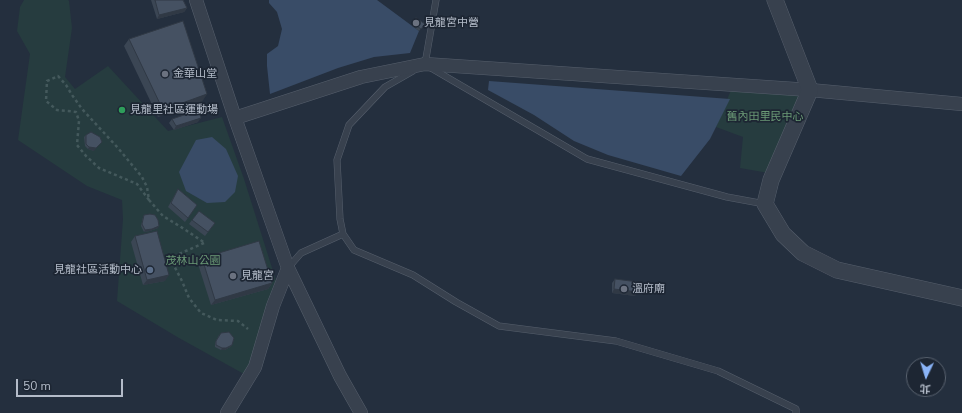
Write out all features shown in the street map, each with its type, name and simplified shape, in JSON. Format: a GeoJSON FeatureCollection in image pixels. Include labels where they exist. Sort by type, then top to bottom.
{"type":"FeatureCollection","features":[{"type":"Feature","properties":{"kind":"street"},"geometry":{"type":"LineString","coordinates":[[196,0],[235,118],[288,268],[340,376],[362,413]]}},
{"type":"Feature","properties":{"kind":"street"},"geometry":{"type":"LineString","coordinates":[[775,0],[810,90],[771,180],[765,204],[783,234],[804,254],[836,270],[962,298]]}},
{"type":"Feature","properties":{"kind":"street"},"geometry":{"type":"LineString","coordinates":[[235,118],[361,77],[425,64],[810,90],[962,104]]}},
{"type":"Feature","properties":{"kind":"street"},"geometry":{"type":"LineString","coordinates":[[227,413],[255,367],[273,306],[288,268]]}},
{"type":"Feature","properties":{"kind":"lane"},"geometry":{"type":"LineString","coordinates":[[425,64],[436,0]]}},
{"type":"Feature","properties":{"kind":"lane"},"geometry":{"type":"LineString","coordinates":[[425,64],[587,159],[727,197],[765,204]]}},
{"type":"Feature","properties":{"kind":"lane"},"geometry":{"type":"LineString","coordinates":[[425,64],[385,87],[349,125],[337,160],[340,219],[343,234],[354,250],[413,276],[499,326],[616,341],[718,372],[796,409],[796,413]]}},
{"type":"Feature","properties":{"kind":"lane"},"geometry":{"type":"LineString","coordinates":[[288,268],[301,253],[343,234]]}},
{"type":"Feature","properties":{"kind":"path"},"geometry":{"type":"LineString","coordinates":[[149,200],[147,187],[142,177],[82,109],[66,85],[58,76],[47,81],[46,101],[57,110],[76,112],[80,121],[77,145],[86,156],[98,168],[137,184],[149,200],[163,216],[204,243],[170,258],[189,298],[201,313],[217,320],[238,321],[248,329]]}},
{"type":"Feature","properties":{"kind":"green space","name":"茂林山公園"},"geometry":{"type":"Polygon","coordinates":[[[24,0],[69,1],[72,28],[65,77],[75,89],[108,66],[168,131],[222,117],[244,179],[279,290],[253,359],[244,374],[117,301],[123,219],[122,200],[87,186],[18,140],[30,54],[17,31],[20,7],[24,0]]]}},
{"type":"Feature","properties":{"kind":"green space","name":"舊內田里民中心"},"geometry":{"type":"Polygon","coordinates":[[[733,85],[810,90],[774,174],[740,168],[743,137],[716,127],[733,85]]]}},
{"type":"Feature","properties":{"kind":"water"},"geometry":{"type":"Polygon","coordinates":[[[269,0],[377,0],[419,31],[410,53],[374,57],[338,68],[270,94],[267,54],[278,46],[282,29],[277,12],[269,3],[269,0]]]}},
{"type":"Feature","properties":{"kind":"water"},"geometry":{"type":"Polygon","coordinates":[[[489,81],[730,99],[710,139],[681,176],[608,155],[574,141],[534,115],[488,90],[489,81]]]}},
{"type":"Feature","properties":{"kind":"water"},"geometry":{"type":"Polygon","coordinates":[[[212,137],[226,149],[238,176],[235,192],[225,202],[207,203],[186,191],[179,172],[196,140],[212,137]]]}},
{"type":"Feature","properties":{"kind":"building"},"geometry":{"type":"Polygon","coordinates":[[[155,0],[183,0],[187,8],[159,15],[155,0]]]}},
{"type":"Feature","properties":{"kind":"building"},"geometry":{"type":"Polygon","coordinates":[[[416,18],[425,24],[421,29],[414,24],[416,18]]]}},
{"type":"Feature","properties":{"kind":"building","name":"金華山堂"},"geometry":{"type":"Polygon","coordinates":[[[183,21],[207,94],[163,110],[129,39],[183,21]]]}},
{"type":"Feature","properties":{"kind":"building"},"geometry":{"type":"Polygon","coordinates":[[[199,110],[201,118],[176,126],[172,119],[199,110]]]}},
{"type":"Feature","properties":{"kind":"building"},"geometry":{"type":"Polygon","coordinates":[[[91,132],[100,137],[102,142],[96,148],[89,147],[86,144],[86,135],[91,132]]]}},
{"type":"Feature","properties":{"kind":"building"},"geometry":{"type":"Polygon","coordinates":[[[178,189],[197,205],[188,218],[171,203],[178,189]]]}},
{"type":"Feature","properties":{"kind":"building"},"geometry":{"type":"Polygon","coordinates":[[[199,211],[215,223],[208,232],[192,220],[199,211]]]}},
{"type":"Feature","properties":{"kind":"building"},"geometry":{"type":"Polygon","coordinates":[[[144,215],[155,215],[159,226],[145,230],[142,224],[144,215]]]}},
{"type":"Feature","properties":{"kind":"building","name":"見龍社區活動中心"},"geometry":{"type":"Polygon","coordinates":[[[157,231],[169,275],[147,280],[135,236],[157,231]]]}},
{"type":"Feature","properties":{"kind":"building","name":"見龍宮"},"geometry":{"type":"Polygon","coordinates":[[[259,241],[272,283],[215,300],[202,258],[259,241]]]}},
{"type":"Feature","properties":{"kind":"building"},"geometry":{"type":"Polygon","coordinates":[[[615,279],[638,282],[638,292],[614,289],[615,279]]]}},
{"type":"Feature","properties":{"kind":"building"},"geometry":{"type":"Polygon","coordinates":[[[229,332],[234,338],[232,345],[222,348],[216,345],[216,341],[221,333],[229,332]]]}},
{"type":"Feature","properties":{"kind":"place","name":"見龍宮中營"},"geometry":{"type":"Point","coordinates":[416,23]}},
{"type":"Feature","properties":{"kind":"place","name":"金華山堂"},"geometry":{"type":"Point","coordinates":[165,74]}},
{"type":"Feature","properties":{"kind":"place","name":"見龍里社區運動場"},"geometry":{"type":"Point","coordinates":[122,110]}},
{"type":"Feature","properties":{"kind":"place","name":"見龍社區活動中心"},"geometry":{"type":"Point","coordinates":[150,270]}},
{"type":"Feature","properties":{"kind":"place","name":"見龍宮"},"geometry":{"type":"Point","coordinates":[233,276]}},
{"type":"Feature","properties":{"kind":"place","name":"溫府廟"},"geometry":{"type":"Point","coordinates":[624,289]}}]}
